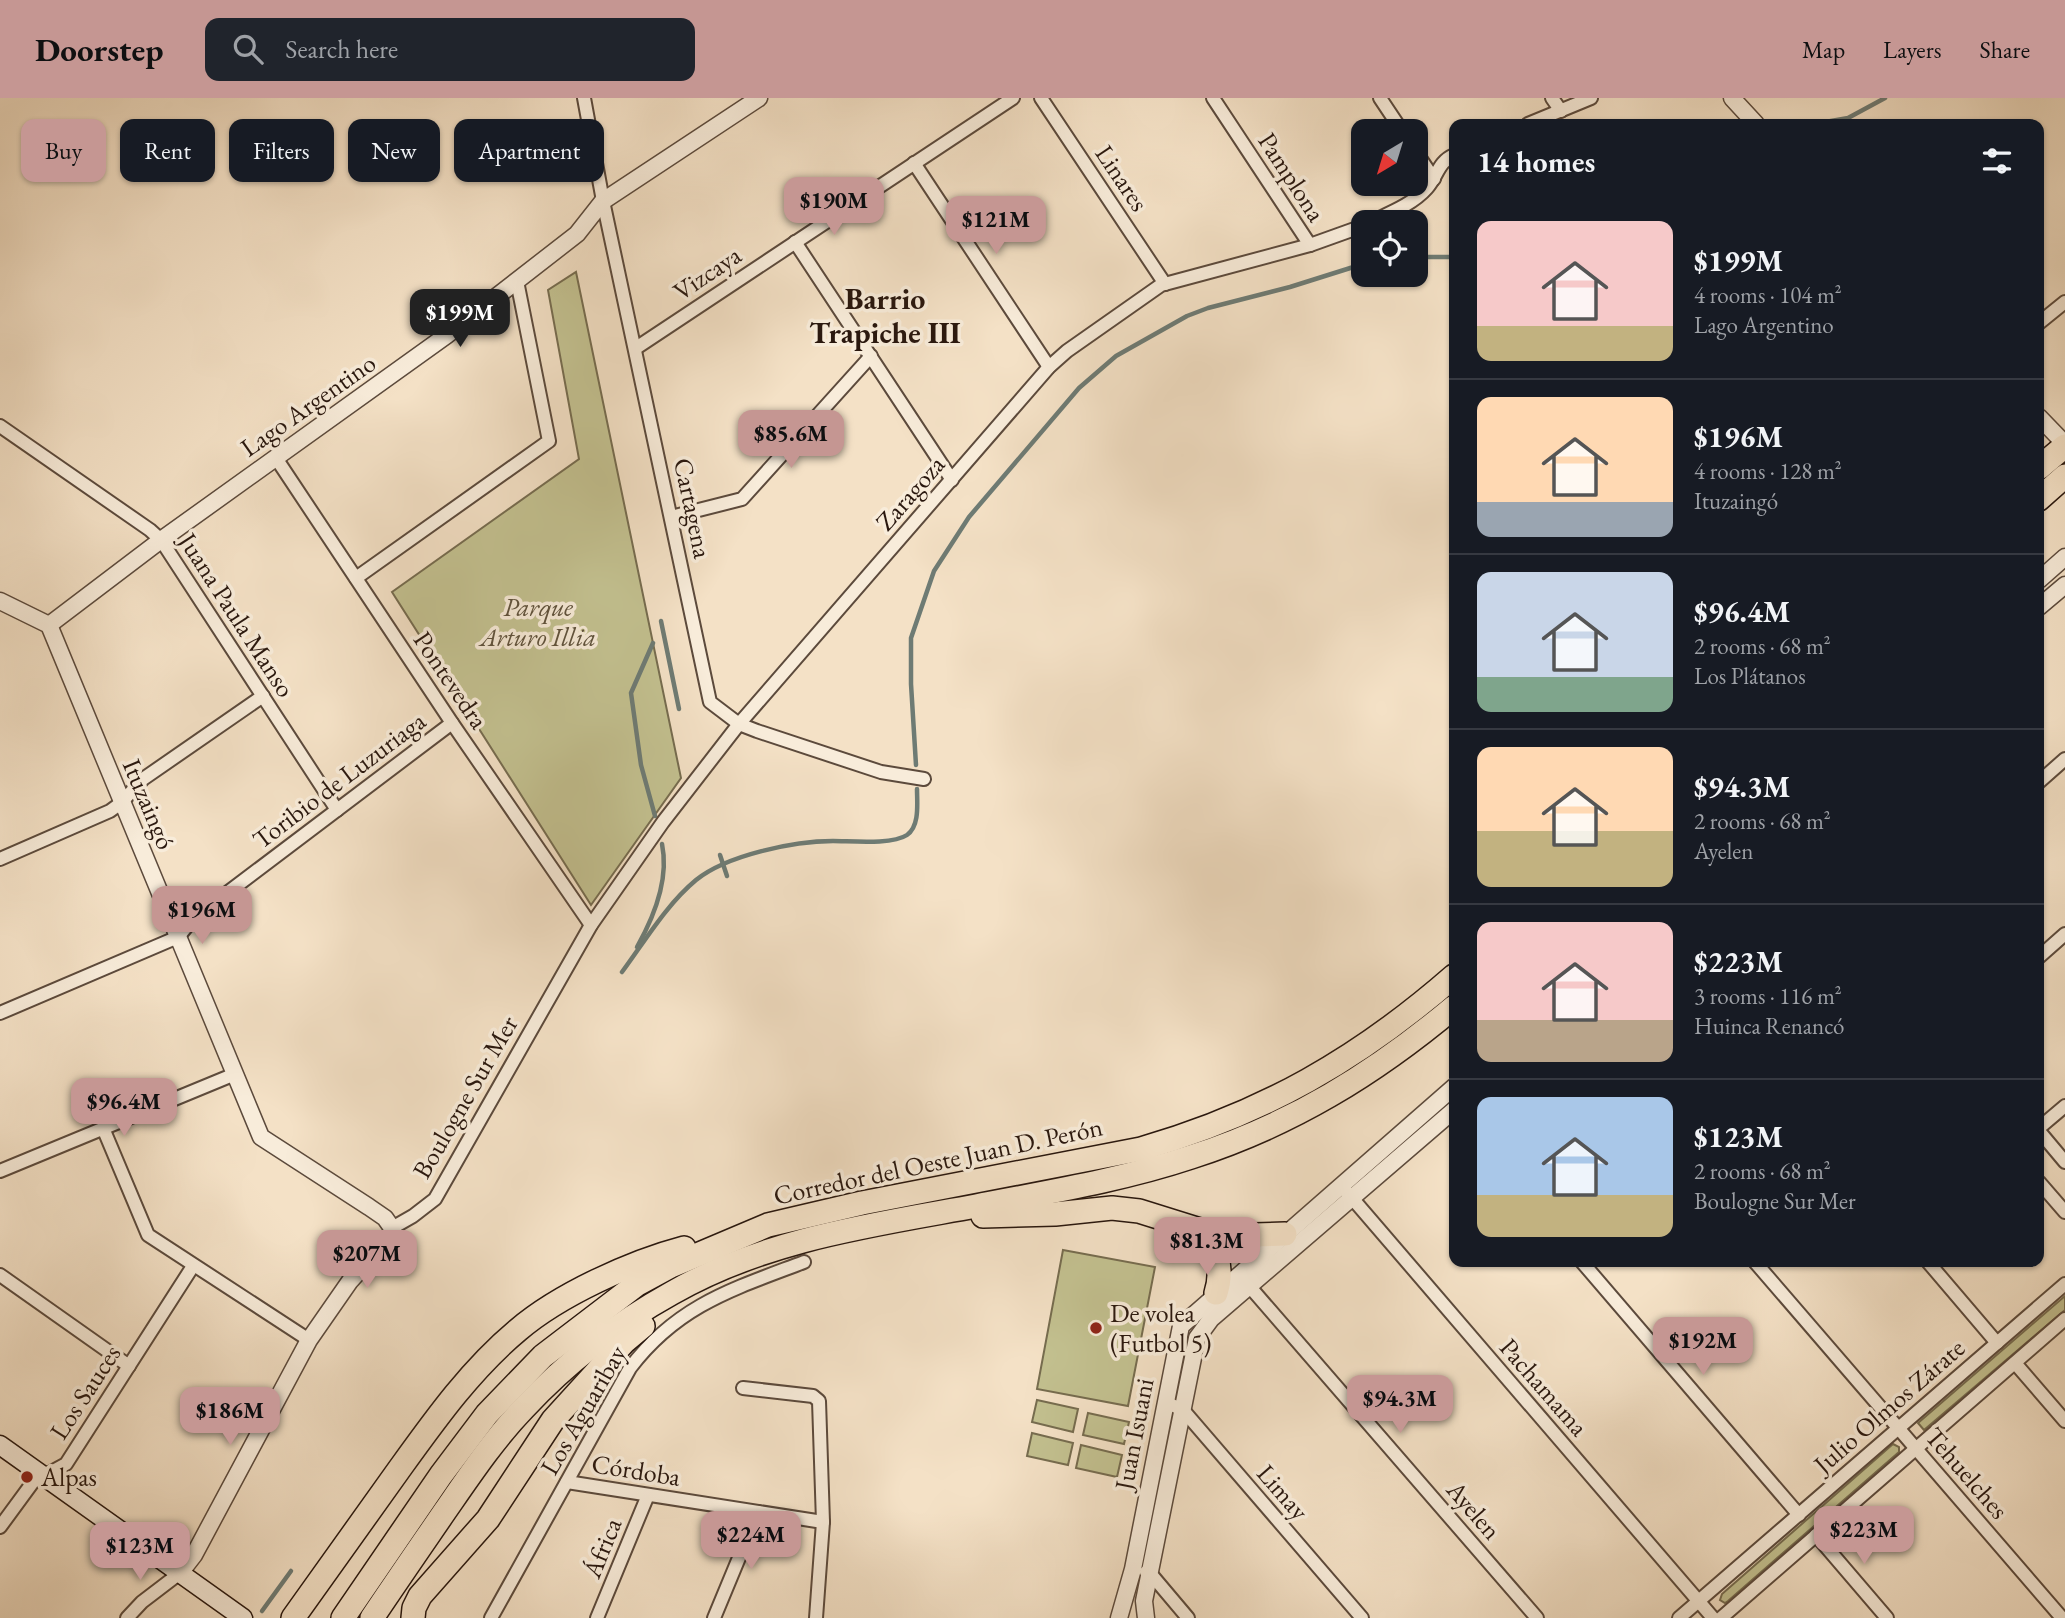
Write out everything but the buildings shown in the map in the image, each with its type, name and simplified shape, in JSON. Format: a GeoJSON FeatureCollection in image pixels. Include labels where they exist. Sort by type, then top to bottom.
{"type":"FeatureCollection","features":[{"type":"Feature","properties":{"kind":"highway"},"geometry":{"type":"LineString","coordinates":[[2044,464],[2065,445]]}},
{"type":"Feature","properties":{"kind":"highway","name":"Corredor del Oeste Juan D. Perón"},"geometry":{"type":"LineString","coordinates":[[802,1240],[862,1203],[1141,1149],[1181,1137],[1281,1097],[1324,1073],[1395,1025],[1449,980]]}},
{"type":"Feature","properties":{"kind":"highway","name":"Corredor del Oeste Juan D. Perón"},"geometry":{"type":"LineString","coordinates":[[372,1618],[485,1453],[522,1409],[570,1364],[639,1312],[706,1275],[764,1251],[802,1240],[1125,1175],[1191,1157],[1254,1133],[1324,1100],[1391,1058],[1449,1011]]}},
{"type":"Feature","properties":{"kind":"highway"},"geometry":{"type":"LineString","coordinates":[[909,1218],[1055,1214],[1112,1208],[1139,1211],[1219,1236],[1285,1234]]}},
{"type":"Feature","properties":{"kind":"highway"},"geometry":{"type":"LineString","coordinates":[[293,1618],[441,1411],[494,1350],[520,1328],[574,1294],[615,1273],[662,1254],[768,1225]]}},
{"type":"Feature","properties":{"kind":"highway","name":"Corredor del Oeste Juan D. Perón"},"geometry":{"type":"LineString","coordinates":[[343,1618],[456,1455],[487,1415],[543,1356],[636,1285],[671,1266],[768,1225],[802,1240]]}},
{"type":"Feature","properties":{"kind":"highway"},"geometry":{"type":"LineString","coordinates":[[1186,1225],[1206,1239],[1217,1254],[1220,1270],[1216,1293]]}},
{"type":"Feature","properties":{"kind":"highway"},"geometry":{"type":"LineString","coordinates":[[413,1618],[420,1596],[488,1520],[553,1420],[624,1342],[706,1275]]}},
{"type":"Feature","properties":{"kind":"main road"},"geometry":{"type":"LineString","coordinates":[[0,1446],[243,1618]]}},
{"type":"Feature","properties":{"kind":"street","name":"Cartagena"},"geometry":{"type":"LineString","coordinates":[[584,98],[603,201],[710,702],[739,724],[881,772],[924,779]]}},
{"type":"Feature","properties":{"kind":"street","name":"Lago Argentino"},"geometry":{"type":"LineString","coordinates":[[49,625],[160,540],[447,335],[576,234],[603,201],[759,98]]}},
{"type":"Feature","properties":{"kind":"street","name":"Vizcaya"},"geometry":{"type":"LineString","coordinates":[[636,348],[1013,98]]}},
{"type":"Feature","properties":{"kind":"street","name":"Linares"},"geometry":{"type":"LineString","coordinates":[[1041,98],[1165,284]]}},
{"type":"Feature","properties":{"kind":"street","name":"Pamplona"},"geometry":{"type":"LineString","coordinates":[[1213,98],[1310,245]]}},
{"type":"Feature","properties":{"kind":"street"},"geometry":{"type":"LineString","coordinates":[[1381,98],[1394,119]]}},
{"type":"Feature","properties":{"kind":"street"},"geometry":{"type":"LineString","coordinates":[[1552,98],[1561,111]]}},
{"type":"Feature","properties":{"kind":"street"},"geometry":{"type":"LineString","coordinates":[[1541,119],[1591,98]]}},
{"type":"Feature","properties":{"kind":"street"},"geometry":{"type":"LineString","coordinates":[[1732,98],[1751,119]]}},
{"type":"Feature","properties":{"kind":"street"},"geometry":{"type":"LineString","coordinates":[[1393,210],[1426,190],[1434,179],[1438,166],[1449,158]]}},
{"type":"Feature","properties":{"kind":"street"},"geometry":{"type":"LineString","coordinates":[[914,163],[1049,367]]}},
{"type":"Feature","properties":{"kind":"street"},"geometry":{"type":"LineString","coordinates":[[1428,170],[1434,179]]}},
{"type":"Feature","properties":{"kind":"street","name":"Zaragoza"},"geometry":{"type":"LineString","coordinates":[[591,925],[663,822],[739,724],[1049,367],[1086,337],[1165,284],[1310,245],[1351,230]]}},
{"type":"Feature","properties":{"kind":"street"},"geometry":{"type":"LineString","coordinates":[[796,242],[952,480]]}},
{"type":"Feature","properties":{"kind":"street"},"geometry":{"type":"LineString","coordinates":[[356,578],[549,441],[517,281]]}},
{"type":"Feature","properties":{"kind":"street"},"geometry":{"type":"LineString","coordinates":[[2044,319],[2065,302]]}},
{"type":"Feature","properties":{"kind":"street"},"geometry":{"type":"LineString","coordinates":[[671,517],[742,499],[871,356]]}},
{"type":"Feature","properties":{"kind":"street"},"geometry":{"type":"LineString","coordinates":[[2044,422],[2065,445]]}},
{"type":"Feature","properties":{"kind":"street","name":"Juana Paula Manso"},"geometry":{"type":"LineString","coordinates":[[0,426],[160,540],[337,810]]}},
{"type":"Feature","properties":{"kind":"street","name":"Pontevedra"},"geometry":{"type":"LineString","coordinates":[[276,458],[591,925]]}},
{"type":"Feature","properties":{"kind":"street"},"geometry":{"type":"LineString","coordinates":[[2044,576],[2065,558]]}},
{"type":"Feature","properties":{"kind":"street"},"geometry":{"type":"LineString","coordinates":[[2044,603],[2065,584]]}},
{"type":"Feature","properties":{"kind":"street"},"geometry":{"type":"LineString","coordinates":[[0,601],[49,625]]}},
{"type":"Feature","properties":{"kind":"street","name":"Ituzaingó"},"geometry":{"type":"LineString","coordinates":[[49,625],[261,1137],[385,1218],[391,1228]]}},
{"type":"Feature","properties":{"kind":"street"},"geometry":{"type":"LineString","coordinates":[[0,859],[100,816],[121,803],[143,779],[263,696]]}},
{"type":"Feature","properties":{"kind":"street","name":"Toribio de Luzuriaga"},"geometry":{"type":"LineString","coordinates":[[0,1013],[178,937],[194,918],[453,723]]}},
{"type":"Feature","properties":{"kind":"street"},"geometry":{"type":"LineString","coordinates":[[2044,778],[2065,759]]}},
{"type":"Feature","properties":{"kind":"street","name":"Boulogne Sur Mer"},"geometry":{"type":"LineString","coordinates":[[127,1618],[142,1602],[180,1573],[194,1555],[309,1340],[350,1281],[390,1237],[391,1228],[435,1199],[591,925]]}},
{"type":"Feature","properties":{"kind":"street"},"geometry":{"type":"LineString","coordinates":[[2044,953],[2065,934]]}},
{"type":"Feature","properties":{"kind":"street"},"geometry":{"type":"LineString","coordinates":[[0,1171],[234,1074]]}},
{"type":"Feature","properties":{"kind":"street","name":"Juan Isuani"},"geometry":{"type":"LineString","coordinates":[[1119,1618],[1133,1569],[1181,1326],[1449,1091]]}},
{"type":"Feature","properties":{"kind":"street"},"geometry":{"type":"LineString","coordinates":[[1441,1098],[1449,1107]]}},
{"type":"Feature","properties":{"kind":"street"},"geometry":{"type":"LineString","coordinates":[[2044,1125],[2065,1106]]}},
{"type":"Feature","properties":{"kind":"street","name":"Juan Isuani"},"geometry":{"type":"LineString","coordinates":[[1146,1618],[1144,1601],[1197,1338],[1211,1319],[1449,1116]]}},
{"type":"Feature","properties":{"kind":"street"},"geometry":{"type":"LineString","coordinates":[[103,1128],[148,1236],[309,1340]]}},
{"type":"Feature","properties":{"kind":"street"},"geometry":{"type":"LineString","coordinates":[[2044,1136],[2065,1162]]}},
{"type":"Feature","properties":{"kind":"street","name":"Pachamama"},"geometry":{"type":"LineString","coordinates":[[1341,1185],[1713,1618]]}},
{"type":"Feature","properties":{"kind":"street"},"geometry":{"type":"LineString","coordinates":[[2044,1188],[2065,1212]]}},
{"type":"Feature","properties":{"kind":"street"},"geometry":{"type":"LineString","coordinates":[[1285,1234],[1316,1229]]}},
{"type":"Feature","properties":{"kind":"street","name":"Los Aguaribay"},"geometry":{"type":"LineString","coordinates":[[491,1618],[630,1368],[646,1346],[666,1328],[802,1240]]}},
{"type":"Feature","properties":{"kind":"street","name":"Los Sauces"},"geometry":{"type":"LineString","coordinates":[[0,1527],[25,1491],[43,1475],[57,1471],[66,1464],[193,1266]]}},
{"type":"Feature","properties":{"kind":"street"},"geometry":{"type":"LineString","coordinates":[[1586,1267],[1798,1515]]}},
{"type":"Feature","properties":{"kind":"street","name":"Tehuelches"},"geometry":{"type":"LineString","coordinates":[[1759,1267],[2062,1618]]}},
{"type":"Feature","properties":{"kind":"street"},"geometry":{"type":"LineString","coordinates":[[1931,1267],[1997,1343]]}},
{"type":"Feature","properties":{"kind":"street","name":"Ayelen"},"geometry":{"type":"LineString","coordinates":[[1238,1274],[1537,1618]]}},
{"type":"Feature","properties":{"kind":"street"},"geometry":{"type":"LineString","coordinates":[[0,1275],[129,1366]]}},
{"type":"Feature","properties":{"kind":"street","name":"Julio Olmos Zárate"},"geometry":{"type":"LineString","coordinates":[[1679,1618],[2065,1284]]}},
{"type":"Feature","properties":{"kind":"street","name":"Julio Olmos Zárate"},"geometry":{"type":"LineString","coordinates":[[1721,1618],[2065,1319]]}},
{"type":"Feature","properties":{"kind":"street"},"geometry":{"type":"LineString","coordinates":[[2015,1363],[2065,1421]]}},
{"type":"Feature","properties":{"kind":"street"},"geometry":{"type":"LineString","coordinates":[[743,1388],[813,1396],[819,1401],[823,1522],[816,1618]]}},
{"type":"Feature","properties":{"kind":"street","name":"Limay"},"geometry":{"type":"LineString","coordinates":[[1165,1402],[1183,1410],[1362,1618]]}},
{"type":"Feature","properties":{"kind":"street","name":"Córdoba"},"geometry":{"type":"LineString","coordinates":[[567,1482],[823,1522]]}},
{"type":"Feature","properties":{"kind":"street","name":"África"},"geometry":{"type":"LineString","coordinates":[[597,1618],[648,1494]]}},
{"type":"Feature","properties":{"kind":"street"},"geometry":{"type":"LineString","coordinates":[[714,1618],[758,1512]]}},
{"type":"Feature","properties":{"kind":"street"},"geometry":{"type":"LineString","coordinates":[[1816,1535],[1887,1618]]}},
{"type":"Feature","properties":{"kind":"street"},"geometry":{"type":"LineString","coordinates":[[1133,1569],[1150,1573],[1188,1618]]}},
{"type":"Feature","properties":{"kind":"green space","name":"Parque Arturo Illia"},"geometry":{"type":"Polygon","coordinates":[[[576,272],[681,778],[591,905],[392,592],[579,459],[548,290],[576,272]]]}},
{"type":"Feature","properties":{"kind":"green space","name":"De volea (Futbol 5)"},"geometry":{"type":"Polygon","coordinates":[[[1063,1250],[1155,1267],[1128,1406],[1037,1389],[1063,1250]]]}},
{"type":"Feature","properties":{"kind":"green space"},"geometry":{"type":"Polygon","coordinates":[[[2065,1296],[2065,1310],[1924,1430],[1918,1423],[2065,1296]]]}},
{"type":"Feature","properties":{"kind":"green space"},"geometry":{"type":"Polygon","coordinates":[[[1037,1400],[1078,1409],[1073,1432],[1032,1422],[1037,1400]]]}},
{"type":"Feature","properties":{"kind":"green space"},"geometry":{"type":"Polygon","coordinates":[[[1088,1413],[1129,1422],[1124,1444],[1083,1435],[1088,1413]]]}},
{"type":"Feature","properties":{"kind":"green space"},"geometry":{"type":"Polygon","coordinates":[[[1032,1433],[1073,1443],[1068,1465],[1027,1456],[1032,1433]]]}},
{"type":"Feature","properties":{"kind":"green space"},"geometry":{"type":"Polygon","coordinates":[[[1893,1444],[1899,1447],[1899,1452],[1728,1601],[1725,1603],[1720,1600],[1722,1594],[1893,1444]]]}},
{"type":"Feature","properties":{"kind":"green space"},"geometry":{"type":"Polygon","coordinates":[[[1081,1445],[1122,1455],[1117,1477],[1076,1468],[1081,1445]]]}},
{"type":"Feature","properties":{"kind":"waterway"},"geometry":{"type":"LineString","coordinates":[[1842,119],[1885,98]]}},
{"type":"Feature","properties":{"kind":"waterway"},"geometry":{"type":"LineString","coordinates":[[1428,257],[1449,257]]}},
{"type":"Feature","properties":{"kind":"waterway"},"geometry":{"type":"LineString","coordinates":[[916,765],[911,638],[934,571],[969,517],[1079,388],[1116,356],[1187,316],[1351,268]]}},
{"type":"Feature","properties":{"kind":"waterway"},"geometry":{"type":"LineString","coordinates":[[661,621],[679,709]]}},
{"type":"Feature","properties":{"kind":"waterway"},"geometry":{"type":"LineString","coordinates":[[653,643],[631,693],[641,765],[655,816]]}},
{"type":"Feature","properties":{"kind":"waterway"},"geometry":{"type":"LineString","coordinates":[[622,972],[675,901],[709,871],[725,863],[781,847],[817,842],[871,842],[900,838],[907,835],[914,826],[917,789]]}},
{"type":"Feature","properties":{"kind":"waterway"},"geometry":{"type":"LineString","coordinates":[[637,947],[649,923],[662,884],[662,844]]}},
{"type":"Feature","properties":{"kind":"waterway"},"geometry":{"type":"LineString","coordinates":[[720,855],[727,876]]}},
{"type":"Feature","properties":{"kind":"waterway"},"geometry":{"type":"LineString","coordinates":[[262,1611],[291,1571]]}},
{"type":"Feature","properties":{"kind":"place","name":"De volea (Futbol 5)"},"geometry":{"type":"Point","coordinates":[1096,1328]}},
{"type":"Feature","properties":{"kind":"place","name":"Alpas"},"geometry":{"type":"Point","coordinates":[27,1477]}},
{"type":"Feature","properties":{"kind":"district","name":"Barrio Trapiche III"},"geometry":{"type":"Point","coordinates":[885,315]}}]}
